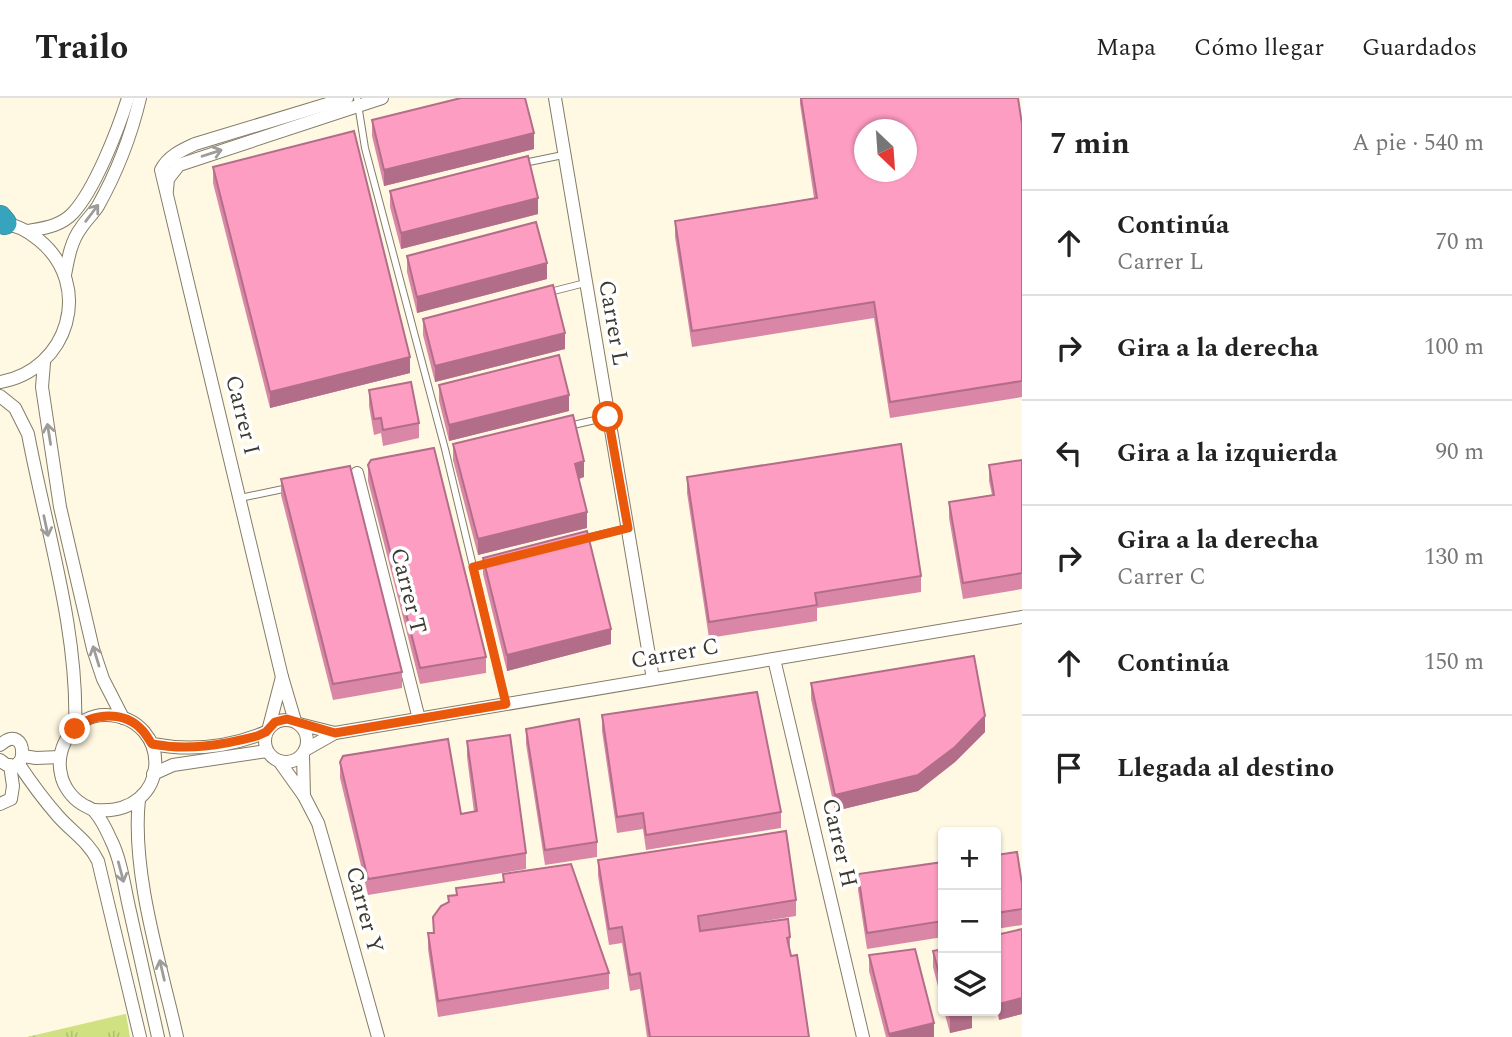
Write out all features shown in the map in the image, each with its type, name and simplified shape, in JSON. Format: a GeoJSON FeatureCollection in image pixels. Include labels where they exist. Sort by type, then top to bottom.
{"type":"FeatureCollection","features":[{"type":"Feature","properties":{"kind":"street"},"geometry":{"type":"LineString","coordinates":[[28,231],[53,227],[73,214],[95,179],[128,98]]}},
{"type":"Feature","properties":{"kind":"street"},"geometry":{"type":"LineString","coordinates":[[0,382],[17,379],[44,363],[62,337],[70,306],[65,275],[70,250],[79,230],[96,210],[118,165],[132,130],[140,98]]}},
{"type":"Feature","properties":{"kind":"street","name":"Carrer I"},"geometry":{"type":"LineString","coordinates":[[297,723],[282,677],[161,170],[177,152],[195,144],[347,98]]}},
{"type":"Feature","properties":{"kind":"street"},"geometry":{"type":"LineString","coordinates":[[167,194],[168,179],[179,165],[358,103],[383,98]]}},
{"type":"Feature","properties":{"kind":"street","name":"Carrer L"},"geometry":{"type":"LineString","coordinates":[[555,98],[653,679]]}},
{"type":"Feature","properties":{"kind":"street"},"geometry":{"type":"LineString","coordinates":[[2,221],[28,231],[50,250],[65,275]]}},
{"type":"Feature","properties":{"kind":"street"},"geometry":{"type":"LineString","coordinates":[[44,363],[42,387],[60,507],[93,649],[103,679],[123,718]]}},
{"type":"Feature","properties":{"kind":"street"},"geometry":{"type":"LineString","coordinates":[[0,396],[15,408],[28,434],[70,636],[76,688],[75,729]]}},
{"type":"Feature","properties":{"kind":"street","name":"Carrer T"},"geometry":{"type":"LineString","coordinates":[[357,473],[419,719]]}},
{"type":"Feature","properties":{"kind":"street","name":"Carrer C"},"geometry":{"type":"LineString","coordinates":[[304,753],[335,733],[1022,617]]}},
{"type":"Feature","properties":{"kind":"street","name":"Carrer H"},"geometry":{"type":"LineString","coordinates":[[774,659],[863,1037]]}},
{"type":"Feature","properties":{"kind":"street","name":"Carrer I"},"geometry":{"type":"LineString","coordinates":[[267,730],[282,677]]}},
{"type":"Feature","properties":{"kind":"street"},"geometry":{"type":"LineString","coordinates":[[105,715],[123,718],[142,729],[152,744],[156,764],[150,786],[131,806],[111,812],[94,810],[80,803],[67,790],[60,774],[60,757],[64,743],[75,729],[88,719],[105,715]]}},
{"type":"Feature","properties":{"kind":"street"},"geometry":{"type":"LineString","coordinates":[[152,744],[195,748],[236,742],[267,730],[279,720],[297,723],[307,734],[304,753],[297,760],[279,761],[267,751],[267,730]]}},
{"type":"Feature","properties":{"kind":"street","name":"Carrer C"},"geometry":{"type":"LineString","coordinates":[[297,723],[335,733]]}},
{"type":"Feature","properties":{"kind":"street"},"geometry":{"type":"LineString","coordinates":[[0,745],[6,740],[17,741],[23,747],[13,761],[11,799],[0,803]]}},
{"type":"Feature","properties":{"kind":"street"},"geometry":{"type":"LineString","coordinates":[[153,774],[173,765],[267,751]]}},
{"type":"Feature","properties":{"kind":"street","name":"Carrer Y"},"geometry":{"type":"LineString","coordinates":[[304,753],[304,796]]}},
{"type":"Feature","properties":{"kind":"street"},"geometry":{"type":"LineString","coordinates":[[13,761],[60,757]]}},
{"type":"Feature","properties":{"kind":"street"},"geometry":{"type":"LineString","coordinates":[[13,761],[77,836],[91,847],[98,861],[140,1037]]}},
{"type":"Feature","properties":{"kind":"street","name":"Carrer Y"},"geometry":{"type":"LineString","coordinates":[[279,761],[304,796],[317,823],[378,1037]]}},
{"type":"Feature","properties":{"kind":"street"},"geometry":{"type":"LineString","coordinates":[[139,799],[136,822],[147,902],[177,1037]]}},
{"type":"Feature","properties":{"kind":"street"},"geometry":{"type":"LineString","coordinates":[[94,810],[111,841],[120,869],[158,1037]]}},
{"type":"Feature","properties":{"kind":"lane"},"geometry":{"type":"LineString","coordinates":[[358,103],[378,197],[446,453],[506,704]]}},
{"type":"Feature","properties":{"kind":"lane"},"geometry":{"type":"LineString","coordinates":[[362,128],[375,124]]}},
{"type":"Feature","properties":{"kind":"lane"},"geometry":{"type":"LineString","coordinates":[[510,166],[563,155]]}},
{"type":"Feature","properties":{"kind":"lane"},"geometry":{"type":"LineString","coordinates":[[378,197],[391,194]]}},
{"type":"Feature","properties":{"kind":"lane"},"geometry":{"type":"LineString","coordinates":[[537,295],[585,283]]}},
{"type":"Feature","properties":{"kind":"lane"},"geometry":{"type":"LineString","coordinates":[[412,325],[425,322]]}},
{"type":"Feature","properties":{"kind":"lane"},"geometry":{"type":"LineString","coordinates":[[554,429],[608,417]]}},
{"type":"Feature","properties":{"kind":"lane"},"geometry":{"type":"LineString","coordinates":[[446,453],[460,450]]}},
{"type":"Feature","properties":{"kind":"lane"},"geometry":{"type":"LineString","coordinates":[[240,499],[292,487]]}},
{"type":"Feature","properties":{"kind":"lane"},"geometry":{"type":"LineString","coordinates":[[576,541],[628,528]]}},
{"type":"Feature","properties":{"kind":"lane"},"geometry":{"type":"LineString","coordinates":[[473,567],[486,563]]}},
{"type":"Feature","properties":{"kind":"green space"},"geometry":{"type":"Polygon","coordinates":[[[125,1014],[130,1037],[27,1037],[125,1014]]]}},
{"type":"Feature","properties":{"kind":"building"},"geometry":{"type":"Polygon","coordinates":[[[461,98],[525,98],[534,133],[384,170],[372,120],[461,98]]]}},
{"type":"Feature","properties":{"kind":"building"},"geometry":{"type":"Polygon","coordinates":[[[801,98],[1018,98],[1022,124],[1022,381],[890,402],[874,302],[692,331],[675,221],[817,198],[801,98]]]}},
{"type":"Feature","properties":{"kind":"building"},"geometry":{"type":"Polygon","coordinates":[[[354,131],[410,357],[270,392],[213,167],[354,131]]]}},
{"type":"Feature","properties":{"kind":"building"},"geometry":{"type":"Polygon","coordinates":[[[528,156],[538,198],[401,233],[390,191],[528,156]]]}},
{"type":"Feature","properties":{"kind":"building"},"geometry":{"type":"Polygon","coordinates":[[[536,222],[547,263],[417,297],[407,256],[536,222]]]}},
{"type":"Feature","properties":{"kind":"building"},"geometry":{"type":"Polygon","coordinates":[[[553,285],[565,333],[435,366],[423,319],[553,285]]]}},
{"type":"Feature","properties":{"kind":"building"},"geometry":{"type":"Polygon","coordinates":[[[559,355],[569,395],[449,425],[439,385],[559,355]]]}},
{"type":"Feature","properties":{"kind":"building"},"geometry":{"type":"Polygon","coordinates":[[[411,382],[419,423],[383,430],[381,418],[374,419],[369,390],[411,382]]]}},
{"type":"Feature","properties":{"kind":"building"},"geometry":{"type":"Polygon","coordinates":[[[573,415],[584,461],[575,464],[587,512],[478,539],[453,444],[573,415]]]}},
{"type":"Feature","properties":{"kind":"building"},"geometry":{"type":"Polygon","coordinates":[[[901,444],[921,576],[815,593],[817,605],[709,622],[687,477],[901,444]]]}},
{"type":"Feature","properties":{"kind":"building"},"geometry":{"type":"Polygon","coordinates":[[[434,448],[486,657],[420,668],[368,465],[371,460],[434,448]]]}},
{"type":"Feature","properties":{"kind":"building"},"geometry":{"type":"Polygon","coordinates":[[[1022,460],[1022,573],[963,583],[949,502],[994,495],[989,465],[1022,460]]]}},
{"type":"Feature","properties":{"kind":"building"},"geometry":{"type":"Polygon","coordinates":[[[350,466],[402,672],[333,684],[281,479],[350,466]]]}},
{"type":"Feature","properties":{"kind":"building"},"geometry":{"type":"Polygon","coordinates":[[[587,531],[611,629],[507,655],[483,558],[587,531]]]}},
{"type":"Feature","properties":{"kind":"building"},"geometry":{"type":"Polygon","coordinates":[[[974,656],[985,716],[955,747],[918,775],[835,795],[811,683],[974,656]]]}},
{"type":"Feature","properties":{"kind":"building"},"geometry":{"type":"Polygon","coordinates":[[[757,692],[781,812],[646,835],[643,813],[617,817],[602,715],[757,692]]]}},
{"type":"Feature","properties":{"kind":"building"},"geometry":{"type":"Polygon","coordinates":[[[579,719],[597,842],[545,850],[526,729],[579,719]]]}},
{"type":"Feature","properties":{"kind":"building"},"geometry":{"type":"Polygon","coordinates":[[[510,735],[526,853],[368,879],[340,762],[343,756],[448,739],[461,814],[477,811],[467,741],[510,735]]]}},
{"type":"Feature","properties":{"kind":"building"},"geometry":{"type":"Polygon","coordinates":[[[786,831],[796,900],[698,916],[700,931],[788,919],[790,937],[787,938],[791,956],[797,955],[809,1037],[650,1037],[640,973],[630,975],[622,927],[609,929],[598,860],[786,831]]]}},
{"type":"Feature","properties":{"kind":"building"},"geometry":{"type":"Polygon","coordinates":[[[1017,852],[1022,884],[1022,909],[1001,912],[1001,854],[1017,852]]]}},
{"type":"Feature","properties":{"kind":"building"},"geometry":{"type":"Polygon","coordinates":[[[938,863],[938,922],[867,933],[858,874],[938,863]]]}},
{"type":"Feature","properties":{"kind":"building"},"geometry":{"type":"Polygon","coordinates":[[[571,864],[609,973],[438,1001],[428,933],[434,933],[433,917],[441,906],[449,902],[448,896],[457,895],[456,888],[504,882],[503,874],[571,864]]]}},
{"type":"Feature","properties":{"kind":"building"},"geometry":{"type":"Polygon","coordinates":[[[1022,929],[1022,998],[1001,1003],[1001,953],[1001,934],[1022,929]]]}},
{"type":"Feature","properties":{"kind":"building"},"geometry":{"type":"Polygon","coordinates":[[[915,949],[934,1023],[889,1034],[869,955],[915,949]]]}},
{"type":"Feature","properties":{"kind":"building"},"geometry":{"type":"Polygon","coordinates":[[[938,950],[938,970],[933,951],[938,950]]]}},
{"type":"Feature","properties":{"kind":"route"},"geometry":{"type":"LineString","coordinates":[[75,729],[88,719],[105,715],[127,719],[142,729],[152,744],[195,748],[257,736],[279,720],[287,719],[335,733],[506,704],[473,567],[628,528],[608,417]]}}]}
